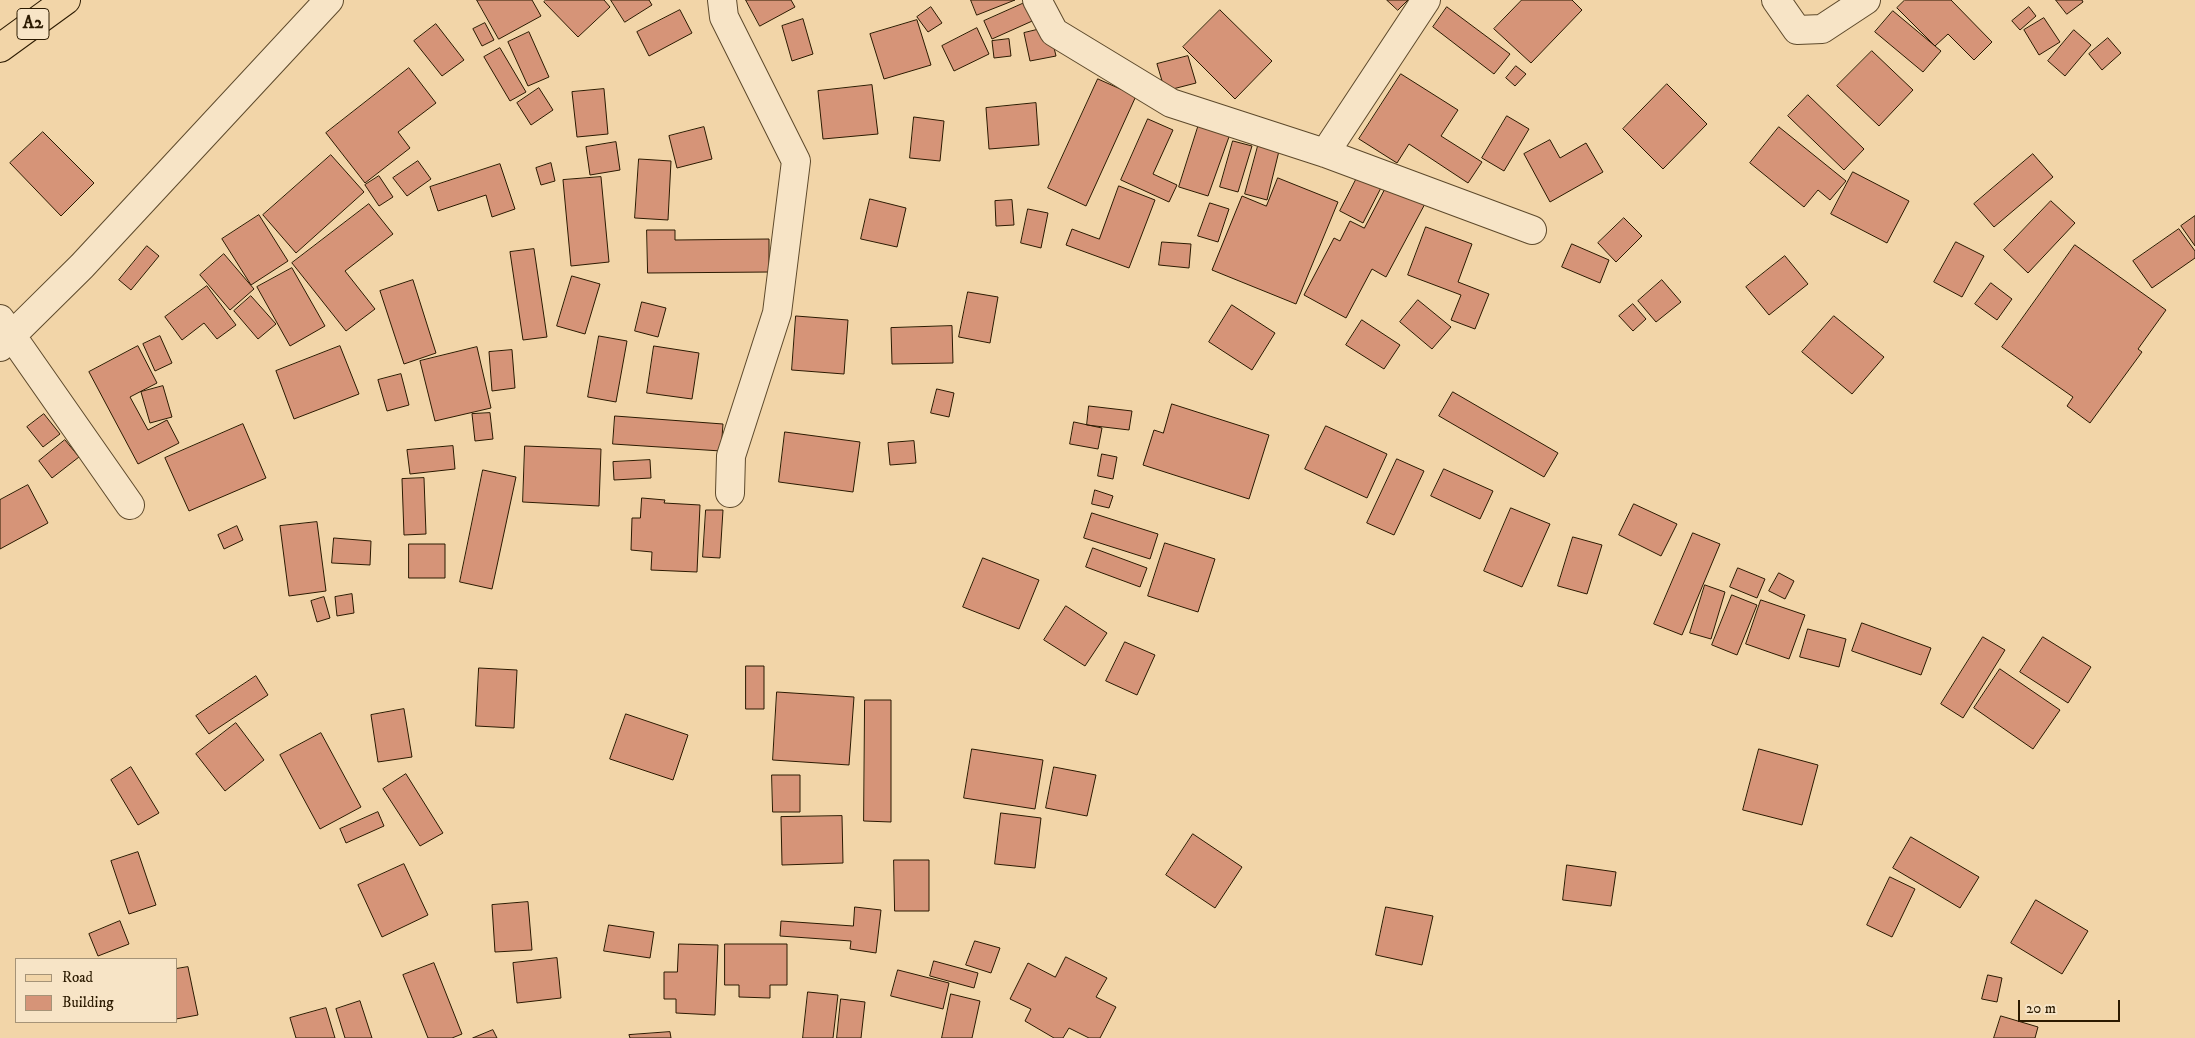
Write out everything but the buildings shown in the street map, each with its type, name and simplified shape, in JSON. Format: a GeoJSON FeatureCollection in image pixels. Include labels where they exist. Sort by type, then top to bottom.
{"type":"FeatureCollection","features":[{"type":"Feature","properties":{"kind":"main road","name":"A2"},"geometry":{"type":"LineString","coordinates":[[0,48],[66,0]]}},
{"type":"Feature","properties":{"kind":"street"},"geometry":{"type":"LineString","coordinates":[[130,505],[4,334],[89,259],[329,0]]}},
{"type":"Feature","properties":{"kind":"street"},"geometry":{"type":"LineString","coordinates":[[722,0],[724,17],[796,161],[777,313],[731,456],[730,492]]}},
{"type":"Feature","properties":{"kind":"street"},"geometry":{"type":"LineString","coordinates":[[1038,0],[1054,32],[1171,103],[1325,153],[1532,230]]}},
{"type":"Feature","properties":{"kind":"street"},"geometry":{"type":"LineString","coordinates":[[1325,153],[1426,0]]}},
{"type":"Feature","properties":{"kind":"street"},"geometry":{"type":"LineString","coordinates":[[1776,0],[1797,30],[1822,29],[1866,0]]}}]}
